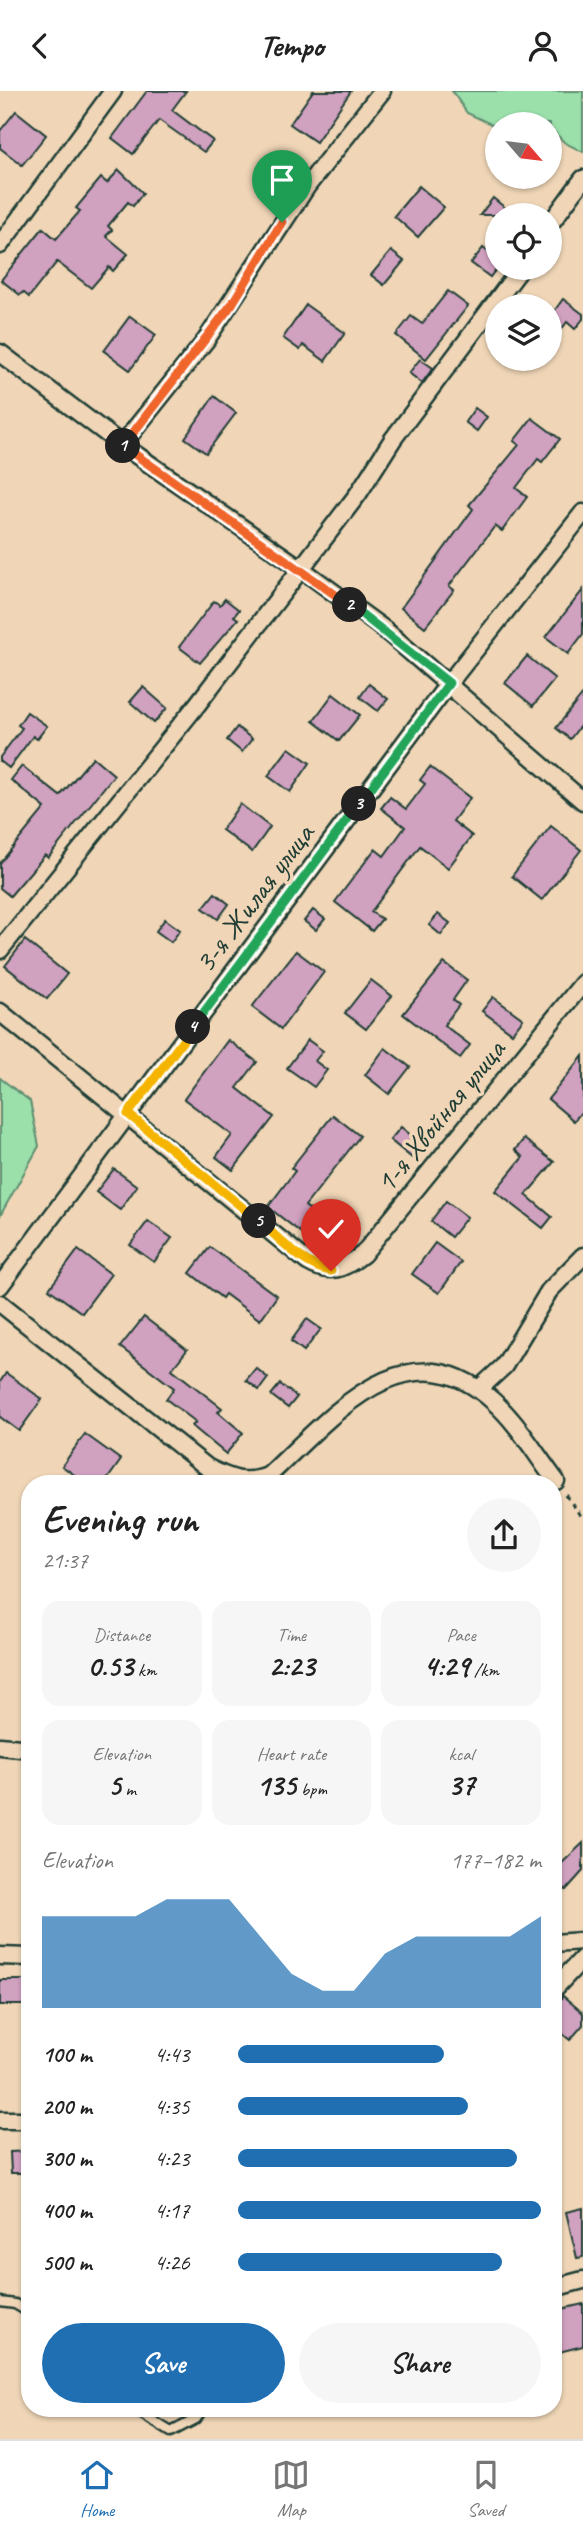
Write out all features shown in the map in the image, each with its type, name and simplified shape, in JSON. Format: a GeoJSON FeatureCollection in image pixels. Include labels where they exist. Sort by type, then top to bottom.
{"type":"FeatureCollection","features":[{"type":"Feature","properties":{"kind":"street"},"geometry":{"type":"LineString","coordinates":[[0,245],[113,91]]}},
{"type":"Feature","properties":{"kind":"street"},"geometry":{"type":"LineString","coordinates":[[121,445],[206,340],[307,185],[382,91]]}},
{"type":"Feature","properties":{"kind":"street"},"geometry":{"type":"LineString","coordinates":[[562,208],[583,179]]}},
{"type":"Feature","properties":{"kind":"street"},"geometry":{"type":"LineString","coordinates":[[0,950],[196,706],[358,494],[393,439],[512,280]]}},
{"type":"Feature","properties":{"kind":"street"},"geometry":{"type":"LineString","coordinates":[[0,352],[121,445],[300,568],[449,683],[583,801]]}},
{"type":"Feature","properties":{"kind":"street","name":"3-я Жилая улица"},"geometry":{"type":"LineString","coordinates":[[0,1286],[449,683],[583,513]]}},
{"type":"Feature","properties":{"kind":"street","name":"1-я Хвойная улица"},"geometry":{"type":"LineString","coordinates":[[128,1114],[308,1262],[331,1271],[349,1265],[363,1254],[583,983]]}},
{"type":"Feature","properties":{"kind":"street"},"geometry":{"type":"LineString","coordinates":[[0,1012],[128,1114]]}},
{"type":"Feature","properties":{"kind":"street"},"geometry":{"type":"LineString","coordinates":[[479,1389],[504,1366],[549,1291],[583,1256]]}},
{"type":"Feature","properties":{"kind":"street"},"geometry":{"type":"LineString","coordinates":[[0,1303],[208,1468],[225,1475]]}},
{"type":"Feature","properties":{"kind":"street"},"geometry":{"type":"LineString","coordinates":[[269,1475],[359,1393],[384,1378],[430,1372],[479,1389],[506,1414],[552,1475]]}},
{"type":"Feature","properties":{"kind":"street"},"geometry":{"type":"LineString","coordinates":[[0,1746],[21,1748]]}},
{"type":"Feature","properties":{"kind":"street"},"geometry":{"type":"LineString","coordinates":[[562,1942],[583,1941]]}},
{"type":"Feature","properties":{"kind":"street"},"geometry":{"type":"LineString","coordinates":[[0,1956],[21,1957]]}},
{"type":"Feature","properties":{"kind":"street"},"geometry":{"type":"LineString","coordinates":[[562,1980],[583,1958]]}},
{"type":"Feature","properties":{"kind":"street"},"geometry":{"type":"LineString","coordinates":[[0,2120],[21,2120]]}},
{"type":"Feature","properties":{"kind":"street"},"geometry":{"type":"LineString","coordinates":[[562,2286],[583,2280]]}},
{"type":"Feature","properties":{"kind":"lane"},"geometry":{"type":"LineString","coordinates":[[0,2302],[21,2308]]}},
{"type":"Feature","properties":{"kind":"lane"},"geometry":{"type":"LineString","coordinates":[[147,2417],[171,2432],[198,2417]]}},
{"type":"Feature","properties":{"kind":"path"},"geometry":{"type":"LineString","coordinates":[[562,1489],[583,1519]]}},
{"type":"Feature","properties":{"kind":"green space"},"geometry":{"type":"Polygon","coordinates":[[[452,91],[583,91],[583,152],[562,140],[562,112],[485,112],[485,121],[467,113],[452,91]]]}},
{"type":"Feature","properties":{"kind":"green space"},"geometry":{"type":"Polygon","coordinates":[[[0,1078],[30,1101],[39,1146],[0,1216],[0,1078]]]}},
{"type":"Feature","properties":{"kind":"building"},"geometry":{"type":"Polygon","coordinates":[[[147,91],[186,91],[172,110],[213,141],[204,152],[159,120],[133,154],[112,138],[147,91]]]}},
{"type":"Feature","properties":{"kind":"building"},"geometry":{"type":"Polygon","coordinates":[[[313,91],[351,91],[316,142],[290,124],[313,91]]]}},
{"type":"Feature","properties":{"kind":"building"},"geometry":{"type":"Polygon","coordinates":[[[16,111],[46,135],[22,165],[0,148],[0,131],[16,111]]]}},
{"type":"Feature","properties":{"kind":"building"},"geometry":{"type":"Polygon","coordinates":[[[119,170],[143,193],[133,206],[128,202],[108,226],[112,230],[106,236],[128,254],[113,271],[109,267],[91,288],[57,262],[29,297],[23,292],[20,295],[1,280],[43,228],[56,239],[80,211],[76,208],[101,178],[107,183],[119,170]]]}},
{"type":"Feature","properties":{"kind":"building"},"geometry":{"type":"Polygon","coordinates":[[[419,186],[444,207],[418,237],[394,216],[419,186]]]}},
{"type":"Feature","properties":{"kind":"building"},"geometry":{"type":"Polygon","coordinates":[[[483,248],[485,250],[485,273],[471,263],[483,248]]]}},
{"type":"Feature","properties":{"kind":"building"},"geometry":{"type":"Polygon","coordinates":[[[391,251],[404,261],[384,285],[371,275],[391,251]]]}},
{"type":"Feature","properties":{"kind":"building"},"geometry":{"type":"Polygon","coordinates":[[[448,291],[468,306],[426,359],[396,335],[411,316],[422,324],[448,291]]]}},
{"type":"Feature","properties":{"kind":"building"},"geometry":{"type":"Polygon","coordinates":[[[562,300],[583,314],[583,319],[575,329],[567,322],[562,329],[562,300]]]}},
{"type":"Feature","properties":{"kind":"building"},"geometry":{"type":"Polygon","coordinates":[[[306,305],[345,333],[325,361],[303,345],[300,350],[283,338],[306,305]]]}},
{"type":"Feature","properties":{"kind":"building"},"geometry":{"type":"Polygon","coordinates":[[[130,316],[156,335],[130,370],[104,351],[130,316]]]}},
{"type":"Feature","properties":{"kind":"building"},"geometry":{"type":"Polygon","coordinates":[[[420,359],[433,368],[422,383],[409,373],[420,359]]]}},
{"type":"Feature","properties":{"kind":"building"},"geometry":{"type":"Polygon","coordinates":[[[214,396],[236,413],[206,453],[185,438],[214,396]]]}},
{"type":"Feature","properties":{"kind":"building"},"geometry":{"type":"Polygon","coordinates":[[[475,408],[487,417],[477,431],[465,422],[475,408]]]}},
{"type":"Feature","properties":{"kind":"building"},"geometry":{"type":"Polygon","coordinates":[[[532,418],[560,439],[542,462],[538,459],[516,488],[527,497],[502,531],[495,526],[449,586],[454,590],[425,627],[401,608],[473,509],[469,505],[519,445],[514,441],[532,418]]]}},
{"type":"Feature","properties":{"kind":"building"},"geometry":{"type":"Polygon","coordinates":[[[583,590],[583,634],[568,654],[546,637],[583,590]]]}},
{"type":"Feature","properties":{"kind":"building"},"geometry":{"type":"Polygon","coordinates":[[[225,599],[239,610],[234,616],[238,619],[200,663],[179,647],[214,601],[220,605],[225,599]]]}},
{"type":"Feature","properties":{"kind":"building"},"geometry":{"type":"Polygon","coordinates":[[[527,656],[555,679],[533,706],[505,683],[527,656]]]}},
{"type":"Feature","properties":{"kind":"building"},"geometry":{"type":"Polygon","coordinates":[[[369,684],[388,699],[378,711],[360,697],[369,684]]]}},
{"type":"Feature","properties":{"kind":"building"},"geometry":{"type":"Polygon","coordinates":[[[143,687],[167,708],[154,723],[130,702],[143,687]]]}},
{"type":"Feature","properties":{"kind":"building"},"geometry":{"type":"Polygon","coordinates":[[[333,694],[360,715],[339,741],[313,721],[333,694]]]}},
{"type":"Feature","properties":{"kind":"building"},"geometry":{"type":"Polygon","coordinates":[[[583,694],[583,722],[570,739],[556,728],[583,694]]]}},
{"type":"Feature","properties":{"kind":"building"},"geometry":{"type":"Polygon","coordinates":[[[27,712],[47,726],[37,739],[33,736],[9,768],[0,761],[0,757],[22,728],[18,725],[27,712]]]}},
{"type":"Feature","properties":{"kind":"building"},"geometry":{"type":"Polygon","coordinates":[[[237,727],[252,739],[242,752],[227,740],[237,727]]]}},
{"type":"Feature","properties":{"kind":"building"},"geometry":{"type":"Polygon","coordinates":[[[289,748],[310,763],[290,792],[268,776],[289,748]]]}},
{"type":"Feature","properties":{"kind":"building"},"geometry":{"type":"Polygon","coordinates":[[[93,757],[114,775],[48,858],[45,855],[10,896],[0,888],[0,863],[45,808],[11,780],[22,766],[60,796],[93,757]]]}},
{"type":"Feature","properties":{"kind":"building"},"geometry":{"type":"Polygon","coordinates":[[[430,767],[470,798],[453,821],[472,836],[448,868],[420,846],[371,912],[382,919],[372,931],[335,902],[375,849],[384,856],[405,827],[381,808],[390,797],[406,809],[425,784],[420,780],[430,767]]]}},
{"type":"Feature","properties":{"kind":"building"},"geometry":{"type":"Polygon","coordinates":[[[240,804],[270,827],[252,852],[222,830],[240,804]]]}},
{"type":"Feature","properties":{"kind":"building"},"geometry":{"type":"Polygon","coordinates":[[[551,826],[581,850],[542,900],[512,876],[551,826]]]}},
{"type":"Feature","properties":{"kind":"building"},"geometry":{"type":"Polygon","coordinates":[[[215,893],[229,904],[218,919],[203,908],[215,893]]]}},
{"type":"Feature","properties":{"kind":"building"},"geometry":{"type":"Polygon","coordinates":[[[313,910],[325,919],[316,930],[304,921],[313,910]]]}},
{"type":"Feature","properties":{"kind":"building"},"geometry":{"type":"Polygon","coordinates":[[[438,914],[450,923],[441,935],[429,925],[438,914]]]}},
{"type":"Feature","properties":{"kind":"building"},"geometry":{"type":"Polygon","coordinates":[[[165,919],[180,930],[171,942],[156,931],[165,919]]]}},
{"type":"Feature","properties":{"kind":"building"},"geometry":{"type":"Polygon","coordinates":[[[25,940],[67,974],[47,999],[5,966],[25,940]]]}},
{"type":"Feature","properties":{"kind":"building"},"geometry":{"type":"Polygon","coordinates":[[[296,951],[324,972],[281,1029],[252,1007],[296,951]]]}},
{"type":"Feature","properties":{"kind":"building"},"geometry":{"type":"Polygon","coordinates":[[[444,963],[467,980],[453,1000],[459,1005],[444,1025],[470,1045],[460,1058],[403,1014],[444,963]]]}},
{"type":"Feature","properties":{"kind":"building"},"geometry":{"type":"Polygon","coordinates":[[[371,980],[392,996],[366,1029],[345,1013],[371,980]]]}},
{"type":"Feature","properties":{"kind":"building"},"geometry":{"type":"Polygon","coordinates":[[[493,997],[523,1019],[512,1033],[482,1011],[493,997]]]}},
{"type":"Feature","properties":{"kind":"building"},"geometry":{"type":"Polygon","coordinates":[[[228,1040],[257,1062],[237,1088],[274,1117],[233,1170],[216,1157],[232,1135],[184,1099],[228,1040]]]}},
{"type":"Feature","properties":{"kind":"building"},"geometry":{"type":"Polygon","coordinates":[[[308,1040],[323,1051],[315,1061],[327,1070],[314,1087],[287,1068],[308,1040]]]}},
{"type":"Feature","properties":{"kind":"building"},"geometry":{"type":"Polygon","coordinates":[[[385,1048],[410,1067],[389,1094],[365,1075],[385,1048]]]}},
{"type":"Feature","properties":{"kind":"building"},"geometry":{"type":"Polygon","coordinates":[[[583,1056],[583,1110],[574,1121],[548,1099],[583,1056]]]}},
{"type":"Feature","properties":{"kind":"building"},"geometry":{"type":"Polygon","coordinates":[[[333,1115],[360,1136],[305,1206],[346,1239],[332,1257],[268,1207],[295,1171],[291,1168],[333,1115]]]}},
{"type":"Feature","properties":{"kind":"building"},"geometry":{"type":"Polygon","coordinates":[[[401,1127],[423,1145],[412,1158],[390,1140],[401,1127]]]}},
{"type":"Feature","properties":{"kind":"building"},"geometry":{"type":"Polygon","coordinates":[[[524,1139],[554,1162],[526,1195],[552,1217],[543,1228],[495,1191],[523,1157],[515,1150],[524,1139]]]}},
{"type":"Feature","properties":{"kind":"building"},"geometry":{"type":"Polygon","coordinates":[[[114,1169],[137,1186],[120,1210],[96,1192],[114,1169]]]}},
{"type":"Feature","properties":{"kind":"building"},"geometry":{"type":"Polygon","coordinates":[[[446,1201],[467,1217],[451,1237],[431,1221],[446,1201]]]}},
{"type":"Feature","properties":{"kind":"building"},"geometry":{"type":"Polygon","coordinates":[[[148,1221],[172,1238],[154,1262],[130,1245],[148,1221]]]}},
{"type":"Feature","properties":{"kind":"building"},"geometry":{"type":"Polygon","coordinates":[[[435,1243],[461,1262],[439,1293],[412,1274],[435,1243]]]}},
{"type":"Feature","properties":{"kind":"building"},"geometry":{"type":"Polygon","coordinates":[[[210,1247],[277,1296],[260,1320],[225,1294],[222,1298],[190,1273],[210,1247]]]}},
{"type":"Feature","properties":{"kind":"building"},"geometry":{"type":"Polygon","coordinates":[[[78,1250],[111,1274],[82,1313],[49,1289],[78,1250]]]}},
{"type":"Feature","properties":{"kind":"building"},"geometry":{"type":"Polygon","coordinates":[[[144,1317],[187,1350],[172,1369],[222,1408],[218,1412],[243,1433],[226,1454],[192,1426],[196,1422],[166,1399],[174,1388],[120,1347],[144,1317]]]}},
{"type":"Feature","properties":{"kind":"building"},"geometry":{"type":"Polygon","coordinates":[[[307,1319],[321,1329],[304,1351],[291,1341],[307,1319]]]}},
{"type":"Feature","properties":{"kind":"building"},"geometry":{"type":"Polygon","coordinates":[[[256,1368],[268,1378],[259,1390],[246,1380],[256,1368]]]}},
{"type":"Feature","properties":{"kind":"building"},"geometry":{"type":"Polygon","coordinates":[[[6,1373],[42,1399],[19,1431],[0,1417],[0,1382],[6,1373]]]}},
{"type":"Feature","properties":{"kind":"building"},"geometry":{"type":"Polygon","coordinates":[[[280,1384],[297,1397],[288,1408],[271,1395],[280,1384]]]}},
{"type":"Feature","properties":{"kind":"building"},"geometry":{"type":"Polygon","coordinates":[[[85,1434],[121,1460],[110,1475],[74,1475],[62,1466],[85,1434]]]}},
{"type":"Feature","properties":{"kind":"building"},"geometry":{"type":"Polygon","coordinates":[[[583,1843],[583,1871],[566,1890],[562,1887],[562,1863],[583,1843]]]}},
{"type":"Feature","properties":{"kind":"building"},"geometry":{"type":"Polygon","coordinates":[[[0,1980],[21,1980],[21,2005],[0,2005],[0,1980]]]}},
{"type":"Feature","properties":{"kind":"building"},"geometry":{"type":"Polygon","coordinates":[[[562,1997],[583,2013],[583,2025],[570,2040],[562,2033],[562,1997]]]}},
{"type":"Feature","properties":{"kind":"building"},"geometry":{"type":"Polygon","coordinates":[[[21,2151],[21,2173],[11,2173],[10,2152],[21,2151]]]}},
{"type":"Feature","properties":{"kind":"building"},"geometry":{"type":"Polygon","coordinates":[[[583,2208],[583,2257],[577,2258],[566,2212],[583,2208]]]}},
{"type":"Feature","properties":{"kind":"building"},"geometry":{"type":"Polygon","coordinates":[[[583,2304],[583,2346],[562,2351],[562,2309],[583,2304]]]}},
{"type":"Feature","properties":{"kind":"route"},"geometry":{"type":"LineString","coordinates":[[282,222],[232,304],[121,445],[300,568],[384,630],[449,683],[128,1114],[308,1262],[331,1271]]}}]}
